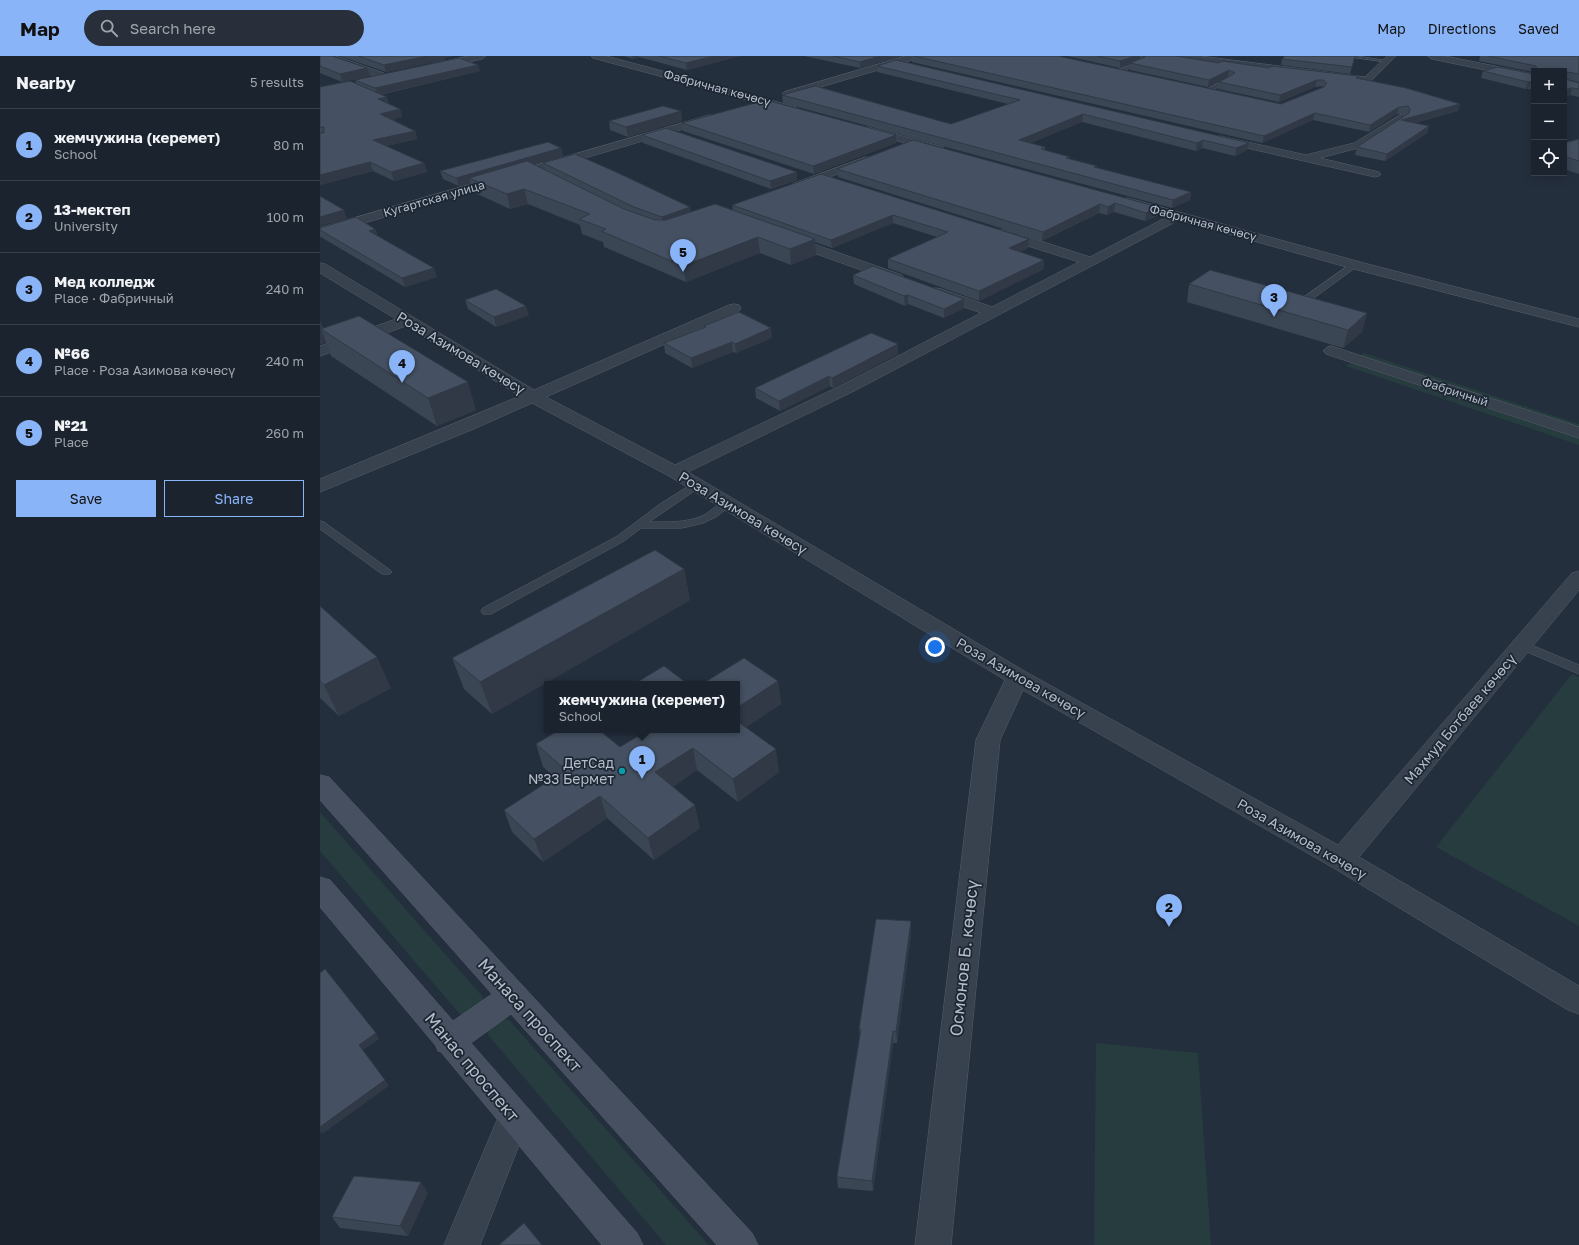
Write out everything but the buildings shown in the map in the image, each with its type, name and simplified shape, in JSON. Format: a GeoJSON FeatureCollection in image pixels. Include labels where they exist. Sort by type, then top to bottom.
{"type":"FeatureCollection","features":[{"type":"Feature","properties":{"kind":"main road","name":"Манаса проспект"},"geometry":{"type":"LineString","coordinates":[[320,784],[740,1245]]}},
{"type":"Feature","properties":{"kind":"main road","name":"Манас проспект"},"geometry":{"type":"LineString","coordinates":[[320,888],[449,1041],[625,1245]]}},
{"type":"Feature","properties":{"kind":"main road"},"geometry":{"type":"LineString","coordinates":[[449,1041],[513,996]]}},
{"type":"Feature","properties":{"kind":"street"},"geometry":{"type":"LineString","coordinates":[[328,56],[390,76],[371,80]]}},
{"type":"Feature","properties":{"kind":"street"},"geometry":{"type":"LineString","coordinates":[[423,69],[482,56]]}},
{"type":"Feature","properties":{"kind":"street","name":"Фабричная көчөсү"},"geometry":{"type":"LineString","coordinates":[[596,56],[802,111]]}},
{"type":"Feature","properties":{"kind":"street"},"geometry":{"type":"LineString","coordinates":[[742,108],[916,56]]}},
{"type":"Feature","properties":{"kind":"street"},"geometry":{"type":"LineString","coordinates":[[1179,56],[1368,80],[1389,59]]}},
{"type":"Feature","properties":{"kind":"street"},"geometry":{"type":"LineString","coordinates":[[1432,56],[1531,76]]}},
{"type":"Feature","properties":{"kind":"street"},"geometry":{"type":"LineString","coordinates":[[876,58],[919,67]]}},
{"type":"Feature","properties":{"kind":"street"},"geometry":{"type":"LineString","coordinates":[[1114,70],[1133,75]]}},
{"type":"Feature","properties":{"kind":"street"},"geometry":{"type":"LineString","coordinates":[[1204,90],[1222,94]]}},
{"type":"Feature","properties":{"kind":"street","name":"Кугартская улица"},"geometry":{"type":"LineString","coordinates":[[320,232],[720,115]]}},
{"type":"Feature","properties":{"kind":"street"},"geometry":{"type":"LineString","coordinates":[[1303,158],[1331,153],[1358,145],[1402,117]]}},
{"type":"Feature","properties":{"kind":"street"},"geometry":{"type":"LineString","coordinates":[[854,126],[951,153]]}},
{"type":"Feature","properties":{"kind":"street"},"geometry":{"type":"LineString","coordinates":[[667,131],[682,136]]}},
{"type":"Feature","properties":{"kind":"street"},"geometry":{"type":"LineString","coordinates":[[1209,137],[1375,174]]}},
{"type":"Feature","properties":{"kind":"street"},"geometry":{"type":"LineString","coordinates":[[892,150],[914,142]]}},
{"type":"Feature","properties":{"kind":"street"},"geometry":{"type":"LineString","coordinates":[[788,188],[878,156]]}},
{"type":"Feature","properties":{"kind":"street"},"geometry":{"type":"LineString","coordinates":[[532,171],[546,178]]}},
{"type":"Feature","properties":{"kind":"street"},"geometry":{"type":"LineString","coordinates":[[799,175],[837,181]]}},
{"type":"Feature","properties":{"kind":"street","name":"Фабричная көчөсү"},"geometry":{"type":"LineString","coordinates":[[1117,199],[1355,265],[1579,323]]}},
{"type":"Feature","properties":{"kind":"street"},"geometry":{"type":"LineString","coordinates":[[675,472],[848,388],[1178,216]]}},
{"type":"Feature","properties":{"kind":"street"},"geometry":{"type":"LineString","coordinates":[[993,230],[1090,261]]}},
{"type":"Feature","properties":{"kind":"street"},"geometry":{"type":"LineString","coordinates":[[776,235],[911,283]]}},
{"type":"Feature","properties":{"kind":"street","name":"Роза Азимова көчөсү"},"geometry":{"type":"LineString","coordinates":[[320,267],[532,396],[675,472],[1018,677],[1341,860],[1579,1001]]}},
{"type":"Feature","properties":{"kind":"street"},"geometry":{"type":"LineString","coordinates":[[926,288],[994,313]]}},
{"type":"Feature","properties":{"kind":"street"},"geometry":{"type":"LineString","coordinates":[[320,486],[470,424],[532,396],[649,347],[734,308]]}},
{"type":"Feature","properties":{"kind":"street"},"geometry":{"type":"LineString","coordinates":[[320,351],[408,320]]}},
{"type":"Feature","properties":{"kind":"street","name":"Фабричный"},"geometry":{"type":"LineString","coordinates":[[1331,351],[1579,433]]}},
{"type":"Feature","properties":{"kind":"street","name":"Махмуд Ботбаев көчөсү"},"geometry":{"type":"LineString","coordinates":[[1341,860],[1579,577]]}},
{"type":"Feature","properties":{"kind":"street","name":"Осмонов Б. көчөсү"},"geometry":{"type":"LineString","coordinates":[[933,1245],[988,740],[1018,677]]}},
{"type":"Feature","properties":{"kind":"street"},"geometry":{"type":"LineString","coordinates":[[462,1245],[514,1117]]}},
{"type":"Feature","properties":{"kind":"lane"},"geometry":{"type":"LineString","coordinates":[[1345,56],[1389,59]]}},
{"type":"Feature","properties":{"kind":"lane"},"geometry":{"type":"LineString","coordinates":[[1114,70],[1141,63]]}},
{"type":"Feature","properties":{"kind":"lane"},"geometry":{"type":"LineString","coordinates":[[1204,90],[1230,80]]}},
{"type":"Feature","properties":{"kind":"lane"},"geometry":{"type":"LineString","coordinates":[[1300,304],[1355,265]]}},
{"type":"Feature","properties":{"kind":"lane"},"geometry":{"type":"LineString","coordinates":[[487,610],[620,539],[696,485]]}},
{"type":"Feature","properties":{"kind":"lane"},"geometry":{"type":"LineString","coordinates":[[639,525],[680,525],[694,523],[708,518],[728,504]]}},
{"type":"Feature","properties":{"kind":"lane"},"geometry":{"type":"LineString","coordinates":[[320,524],[386,572]]}},
{"type":"Feature","properties":{"kind":"lane"},"geometry":{"type":"LineString","coordinates":[[1522,645],[1579,670]]}},
{"type":"Feature","properties":{"kind":"green space"},"geometry":{"type":"Polygon","coordinates":[[[1364,353],[1579,424],[1579,445],[1346,366],[1364,353]]]}},
{"type":"Feature","properties":{"kind":"green space"},"geometry":{"type":"Polygon","coordinates":[[[1572,674],[1579,677],[1579,926],[1436,847],[1572,674]]]}},
{"type":"Feature","properties":{"kind":"green space"},"geometry":{"type":"Polygon","coordinates":[[[320,812],[482,996],[484,1003],[464,1017],[458,1012],[320,851],[320,812]]]}},
{"type":"Feature","properties":{"kind":"green space"},"geometry":{"type":"Polygon","coordinates":[[[502,1018],[509,1020],[709,1245],[666,1245],[488,1035],[489,1028],[502,1018]]]}},
{"type":"Feature","properties":{"kind":"green space"},"geometry":{"type":"Polygon","coordinates":[[[1096,1043],[1198,1053],[1211,1245],[1094,1245],[1096,1043]]]}},
{"type":"Feature","properties":{"kind":"place","name":"№21"},"geometry":{"type":"Point","coordinates":[683,272]}},
{"type":"Feature","properties":{"kind":"place","name":"Мед колледж"},"geometry":{"type":"Point","coordinates":[1274,317]}},
{"type":"Feature","properties":{"kind":"place","name":"№66"},"geometry":{"type":"Point","coordinates":[402,383]}},
{"type":"Feature","properties":{"kind":"place","name":"ДетСад №33 Бермет"},"geometry":{"type":"Point","coordinates":[622,771]}},
{"type":"Feature","properties":{"kind":"place","name":"жемчужина (керемет)"},"geometry":{"type":"Point","coordinates":[642,779]}},
{"type":"Feature","properties":{"kind":"place","name":"13-мектеп"},"geometry":{"type":"Point","coordinates":[1169,927]}}]}
